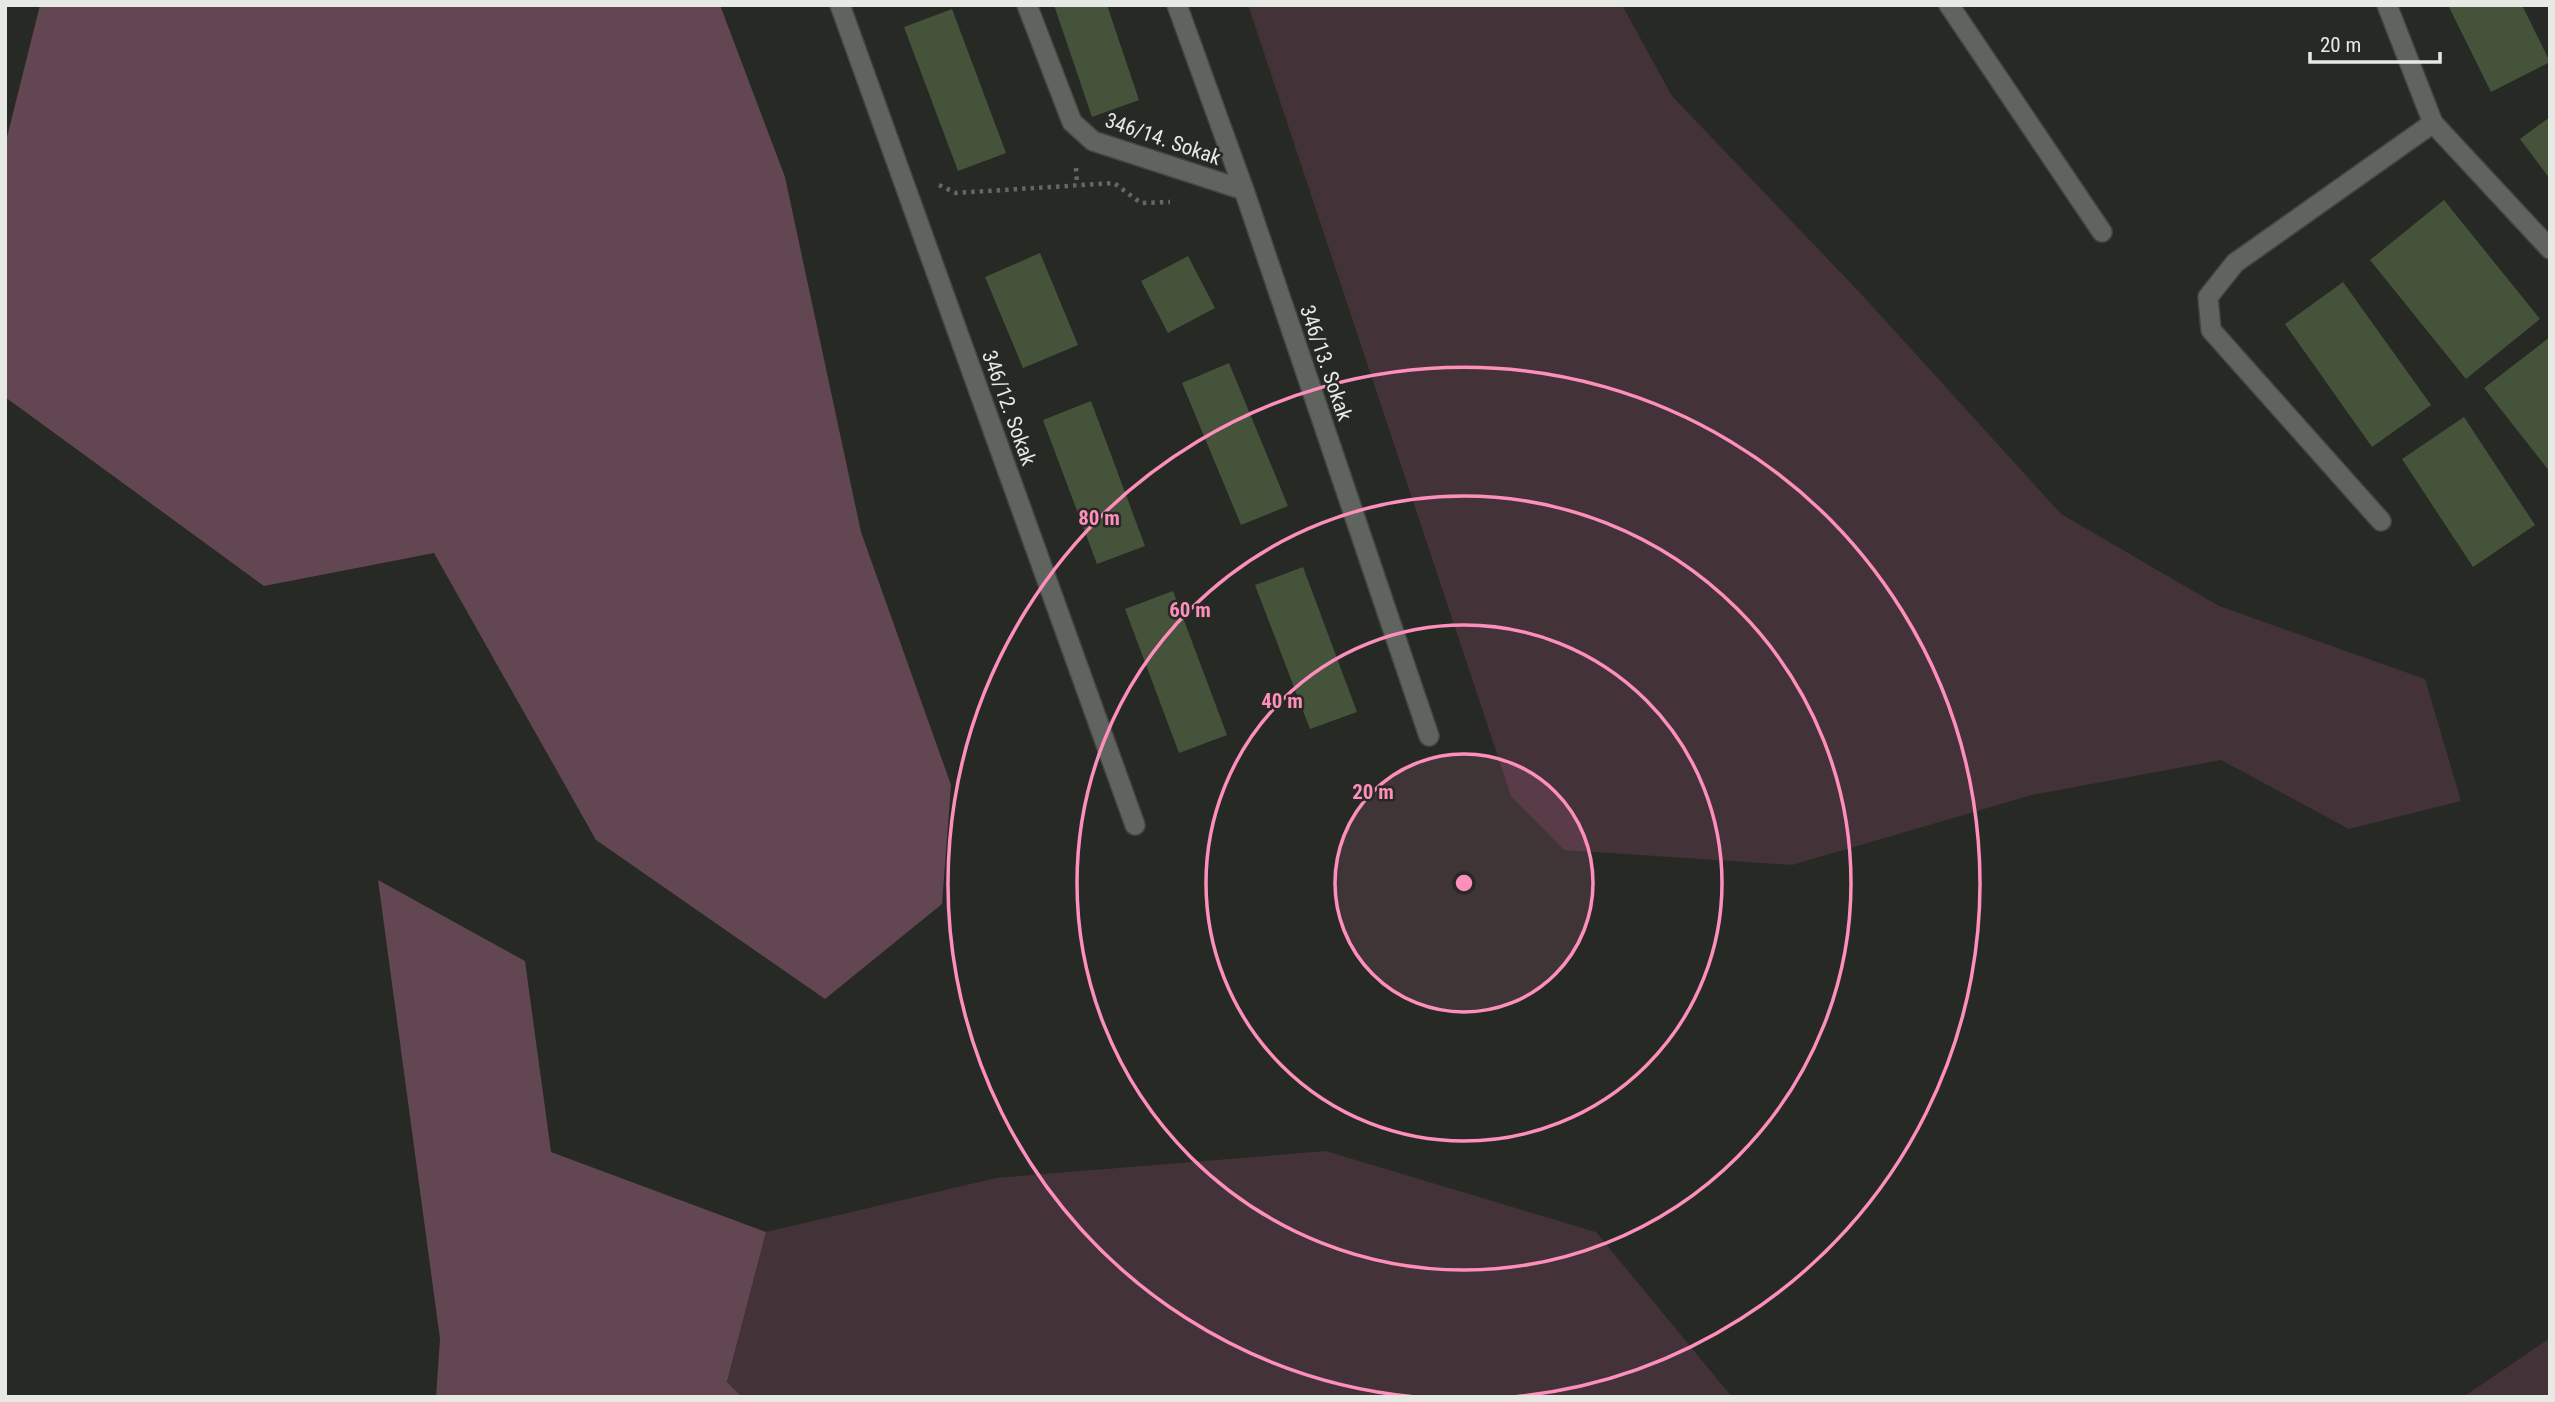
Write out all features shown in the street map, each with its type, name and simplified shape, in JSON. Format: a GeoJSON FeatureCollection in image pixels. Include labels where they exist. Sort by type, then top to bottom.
{"type":"FeatureCollection","features":[{"type":"Feature","properties":{"kind":"street","name":"346/12. Sokak"},"geometry":{"type":"LineString","coordinates":[[840,5],[1135,825]]}},
{"type":"Feature","properties":{"kind":"street","name":"346/14. Sokak"},"geometry":{"type":"LineString","coordinates":[[1027,5],[1072,122],[1093,141],[1244,190]]}},
{"type":"Feature","properties":{"kind":"street","name":"346/13. Sokak"},"geometry":{"type":"LineString","coordinates":[[1178,5],[1244,190],[1429,736]]}},
{"type":"Feature","properties":{"kind":"street"},"geometry":{"type":"LineString","coordinates":[[1949,5],[2102,232]]}},
{"type":"Feature","properties":{"kind":"street"},"geometry":{"type":"LineString","coordinates":[[2388,5],[2433,123],[2550,249]]}},
{"type":"Feature","properties":{"kind":"street"},"geometry":{"type":"LineString","coordinates":[[2381,521],[2211,330],[2208,297],[2235,263],[2433,123]]}},
{"type":"Feature","properties":{"kind":"path"},"geometry":{"type":"LineString","coordinates":[[936,183],[956,193],[1114,183],[1141,203],[1176,202]]}},
{"type":"Feature","properties":{"kind":"shaded area"},"geometry":{"type":"Polygon","coordinates":[[[40,5],[720,5],[785,177],[861,532],[951,785],[942,904],[825,999],[596,840],[434,553],[264,586],[5,397],[5,145],[40,5]]]}},
{"type":"Feature","properties":{"kind":"shaded area"},"geometry":{"type":"Polygon","coordinates":[[[1248,5],[1622,5],[1672,96],[1863,296],[2061,514],[2219,606],[2425,679],[2461,801],[2349,829],[2221,760],[2032,795],[1792,865],[1564,850],[1511,796],[1248,5]]]}},
{"type":"Feature","properties":{"kind":"shaded area"},"geometry":{"type":"Polygon","coordinates":[[[378,880],[525,961],[551,1152],[766,1232],[727,1382],[742,1397],[436,1397],[440,1339],[378,880]]]}},
{"type":"Feature","properties":{"kind":"shaded area"},"geometry":{"type":"Polygon","coordinates":[[[1326,1151],[1596,1232],[1732,1397],[742,1397],[727,1383],[766,1232],[996,1178],[1326,1151]]]}},
{"type":"Feature","properties":{"kind":"shaded area"},"geometry":{"type":"Polygon","coordinates":[[[2550,1338],[2550,1397],[2463,1397],[2550,1338]]]}},
{"type":"Feature","properties":{"kind":"building"},"geometry":{"type":"Polygon","coordinates":[[[1054,5],[1107,5],[1139,100],[1092,117],[1054,5]]]}},
{"type":"Feature","properties":{"kind":"building"},"geometry":{"type":"Polygon","coordinates":[[[2448,5],[2522,5],[2550,62],[2491,92],[2448,5]]]}},
{"type":"Feature","properties":{"kind":"building"},"geometry":{"type":"Polygon","coordinates":[[[952,9],[1006,153],[958,171],[904,27],[952,9]]]}},
{"type":"Feature","properties":{"kind":"building"},"geometry":{"type":"Polygon","coordinates":[[[2550,117],[2550,179],[2520,139],[2550,117]]]}},
{"type":"Feature","properties":{"kind":"building"},"geometry":{"type":"Polygon","coordinates":[[[2444,200],[2540,319],[2466,379],[2370,260],[2444,200]]]}},
{"type":"Feature","properties":{"kind":"building"},"geometry":{"type":"Polygon","coordinates":[[[1040,253],[1078,345],[1023,368],[985,277],[1040,253]]]}},
{"type":"Feature","properties":{"kind":"building"},"geometry":{"type":"Polygon","coordinates":[[[1188,256],[1215,308],[1168,333],[1141,281],[1188,256]]]}},
{"type":"Feature","properties":{"kind":"building"},"geometry":{"type":"Polygon","coordinates":[[[2343,282],[2431,405],[2372,447],[2285,324],[2343,282]]]}},
{"type":"Feature","properties":{"kind":"building"},"geometry":{"type":"Polygon","coordinates":[[[2550,337],[2550,472],[2484,388],[2550,337]]]}},
{"type":"Feature","properties":{"kind":"building"},"geometry":{"type":"Polygon","coordinates":[[[1229,363],[1288,506],[1241,525],[1182,383],[1229,363]]]}},
{"type":"Feature","properties":{"kind":"building"},"geometry":{"type":"Polygon","coordinates":[[[1091,401],[1145,546],[1097,564],[1043,420],[1091,401]]]}},
{"type":"Feature","properties":{"kind":"building"},"geometry":{"type":"Polygon","coordinates":[[[2464,417],[2535,525],[2473,567],[2402,459],[2464,417]]]}},
{"type":"Feature","properties":{"kind":"building"},"geometry":{"type":"Polygon","coordinates":[[[1303,567],[1357,712],[1310,729],[1255,585],[1303,567]]]}},
{"type":"Feature","properties":{"kind":"building"},"geometry":{"type":"Polygon","coordinates":[[[1173,591],[1227,735],[1179,753],[1125,609],[1173,591]]]}}]}
